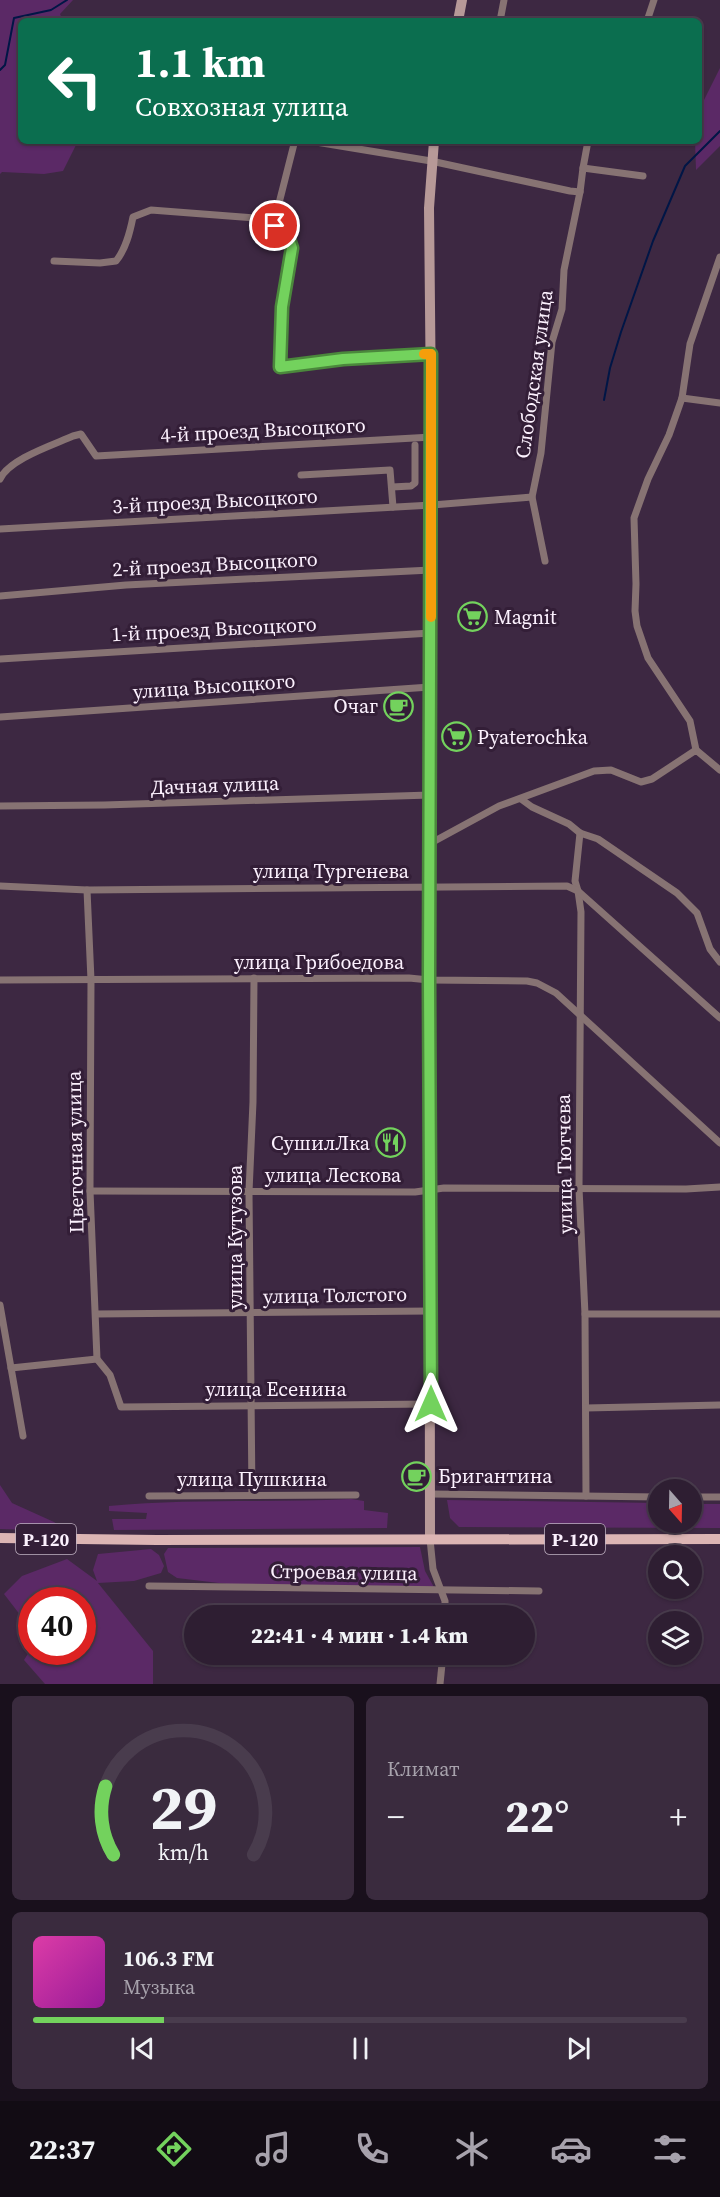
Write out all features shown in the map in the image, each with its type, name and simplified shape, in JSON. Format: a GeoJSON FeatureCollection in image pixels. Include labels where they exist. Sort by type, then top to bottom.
{"type":"FeatureCollection","features":[{"type":"Feature","properties":{"kind":"main road","name":"Р-120"},"geometry":{"type":"LineString","coordinates":[[0,1538],[720,1539]]}},
{"type":"Feature","properties":{"kind":"street"},"geometry":{"type":"LineString","coordinates":[[462,0],[462,18]]}},
{"type":"Feature","properties":{"kind":"street"},"geometry":{"type":"LineString","coordinates":[[501,18],[504,0]]}},
{"type":"Feature","properties":{"kind":"street"},"geometry":{"type":"LineString","coordinates":[[648,18],[654,0]]}},
{"type":"Feature","properties":{"kind":"street"},"geometry":{"type":"LineString","coordinates":[[294,144],[275,226],[288,236],[292,248],[282,307],[280,367],[343,359],[431,354]]}},
{"type":"Feature","properties":{"kind":"street"},"geometry":{"type":"LineString","coordinates":[[328,144],[431,161],[580,192]]}},
{"type":"Feature","properties":{"kind":"street"},"geometry":{"type":"LineString","coordinates":[[434,144],[429,208],[432,437],[429,980],[430,1539],[433,1569],[445,1605]]}},
{"type":"Feature","properties":{"kind":"street","name":"Слободская улица"},"geometry":{"type":"LineString","coordinates":[[545,561],[532,497],[541,453],[552,342],[562,309],[564,270],[587,144]]}},
{"type":"Feature","properties":{"kind":"street"},"geometry":{"type":"LineString","coordinates":[[583,168],[643,176]]}},
{"type":"Feature","properties":{"kind":"street"},"geometry":{"type":"LineString","coordinates":[[54,261],[100,263],[116,261],[121,256],[130,234],[133,217],[151,210],[255,218],[276,215]]}},
{"type":"Feature","properties":{"kind":"street"},"geometry":{"type":"LineString","coordinates":[[720,257],[690,344],[682,398],[634,518],[635,611],[648,658],[690,721],[696,750],[720,770]]}},
{"type":"Feature","properties":{"kind":"street"},"geometry":{"type":"LineString","coordinates":[[682,398],[720,403]]}},
{"type":"Feature","properties":{"kind":"street","name":"4-й проезд Высоцкого"},"geometry":{"type":"LineString","coordinates":[[0,479],[6,470],[21,460],[81,434],[96,456],[432,437]]}},
{"type":"Feature","properties":{"kind":"street"},"geometry":{"type":"LineString","coordinates":[[392,487],[411,486],[415,483],[415,445]]}},
{"type":"Feature","properties":{"kind":"street"},"geometry":{"type":"LineString","coordinates":[[301,475],[390,470],[393,507]]}},
{"type":"Feature","properties":{"kind":"street","name":"3-й проезд Высоцкого"},"geometry":{"type":"LineString","coordinates":[[0,529],[432,505],[532,497]]}},
{"type":"Feature","properties":{"kind":"street","name":"2-й проезд Высоцкого"},"geometry":{"type":"LineString","coordinates":[[0,596],[126,585],[431,570]]}},
{"type":"Feature","properties":{"kind":"street","name":"1-й проезд Высоцкого"},"geometry":{"type":"LineString","coordinates":[[0,659],[430,633]]}},
{"type":"Feature","properties":{"kind":"street","name":"улица Высоцкого"},"geometry":{"type":"LineString","coordinates":[[0,717],[430,687]]}},
{"type":"Feature","properties":{"kind":"street"},"geometry":{"type":"LineString","coordinates":[[431,843],[499,806],[594,771],[610,770],[641,782],[652,779],[696,750]]}},
{"type":"Feature","properties":{"kind":"street","name":"Дачная улица"},"geometry":{"type":"LineString","coordinates":[[0,806],[430,795]]}},
{"type":"Feature","properties":{"kind":"street"},"geometry":{"type":"LineString","coordinates":[[521,799],[532,807],[569,824],[580,833],[598,839],[677,893],[697,913],[710,949],[720,962]]}},
{"type":"Feature","properties":{"kind":"street","name":"улица Тютчева"},"geometry":{"type":"LineString","coordinates":[[580,833],[575,881],[581,912],[579,1188],[585,1314],[586,1496]]}},
{"type":"Feature","properties":{"kind":"street","name":"улица Тургенева"},"geometry":{"type":"LineString","coordinates":[[0,886],[87,890],[567,886],[578,891]]}},
{"type":"Feature","properties":{"kind":"street","name":"Цветочная улица"},"geometry":{"type":"LineString","coordinates":[[87,890],[91,980],[90,1191],[97,1359]]}},
{"type":"Feature","properties":{"kind":"street"},"geometry":{"type":"LineString","coordinates":[[578,891],[720,1018]]}},
{"type":"Feature","properties":{"kind":"street","name":"улица Кутузова"},"geometry":{"type":"LineString","coordinates":[[252,1495],[252,1313],[249,1192],[253,1102],[254,978]]}},
{"type":"Feature","properties":{"kind":"street","name":"улица Грибоедова"},"geometry":{"type":"LineString","coordinates":[[0,980],[409,978],[537,983],[556,993],[720,1143]]}},
{"type":"Feature","properties":{"kind":"street","name":"улица Лескова"},"geometry":{"type":"LineString","coordinates":[[90,1191],[415,1192],[430,1189],[720,1187]]}},
{"type":"Feature","properties":{"kind":"street"},"geometry":{"type":"LineString","coordinates":[[0,1305],[23,1436]]}},
{"type":"Feature","properties":{"kind":"street","name":"улица Толстого"},"geometry":{"type":"LineString","coordinates":[[96,1314],[431,1311]]}},
{"type":"Feature","properties":{"kind":"street"},"geometry":{"type":"LineString","coordinates":[[585,1314],[720,1314]]}},
{"type":"Feature","properties":{"kind":"street"},"geometry":{"type":"LineString","coordinates":[[11,1368],[97,1359]]}},
{"type":"Feature","properties":{"kind":"street","name":"улица Есенина"},"geometry":{"type":"LineString","coordinates":[[97,1359],[110,1376],[121,1407],[431,1404]]}},
{"type":"Feature","properties":{"kind":"street"},"geometry":{"type":"LineString","coordinates":[[586,1408],[720,1405]]}},
{"type":"Feature","properties":{"kind":"street"},"geometry":{"type":"LineString","coordinates":[[431,1494],[648,1497]]}},
{"type":"Feature","properties":{"kind":"street","name":"улица Пушкина"},"geometry":{"type":"LineString","coordinates":[[149,1496],[356,1495]]}},
{"type":"Feature","properties":{"kind":"street"},"geometry":{"type":"LineString","coordinates":[[702,1497],[720,1497]]}},
{"type":"Feature","properties":{"kind":"street","name":"Строевая улица"},"geometry":{"type":"LineString","coordinates":[[149,1586],[539,1591]]}},
{"type":"Feature","properties":{"kind":"street"},"geometry":{"type":"LineString","coordinates":[[440,1684],[442,1665]]}},
{"type":"Feature","properties":{"kind":"shaded area"},"geometry":{"type":"Polygon","coordinates":[[[0,0],[73,0],[60,14],[62,18],[18,18],[18,144],[76,144],[63,171],[44,174],[2,172],[0,174],[0,0]]]}},
{"type":"Feature","properties":{"kind":"shaded area"},"geometry":{"type":"Polygon","coordinates":[[[720,68],[720,146],[696,170],[695,144],[702,144],[702,104],[720,68]]]}},
{"type":"Feature","properties":{"kind":"shaded area"},"geometry":{"type":"Polygon","coordinates":[[[0,1485],[12,1503],[54,1522],[66,1531],[0,1529],[0,1485]]]}},
{"type":"Feature","properties":{"kind":"shaded area"},"geometry":{"type":"Polygon","coordinates":[[[351,1499],[364,1501],[364,1510],[388,1513],[387,1528],[114,1530],[112,1519],[146,1519],[147,1513],[109,1511],[109,1506],[199,1501],[351,1499]]]}},
{"type":"Feature","properties":{"kind":"shaded area"},"geometry":{"type":"Polygon","coordinates":[[[447,1500],[648,1503],[648,1528],[459,1527],[450,1518],[447,1500]]]}},
{"type":"Feature","properties":{"kind":"shaded area"},"geometry":{"type":"Polygon","coordinates":[[[702,1504],[720,1504],[720,1528],[702,1528],[702,1504]]]}},
{"type":"Feature","properties":{"kind":"shaded area"},"geometry":{"type":"Polygon","coordinates":[[[420,1547],[425,1571],[435,1589],[244,1586],[177,1578],[168,1572],[164,1554],[168,1548],[420,1547]]]}},
{"type":"Feature","properties":{"kind":"shaded area"},"geometry":{"type":"Polygon","coordinates":[[[151,1549],[159,1555],[164,1566],[161,1573],[134,1581],[98,1583],[153,1651],[153,1684],[45,1684],[28,1665],[96,1665],[96,1587],[18,1587],[18,1612],[4,1594],[22,1576],[67,1559],[97,1581],[93,1570],[98,1554],[151,1549]]]}},
{"type":"Feature","properties":{"kind":"waterway"},"geometry":{"type":"LineString","coordinates":[[0,70],[5,65],[14,18],[51,10],[67,0]]}},
{"type":"Feature","properties":{"kind":"waterway"},"geometry":{"type":"LineString","coordinates":[[604,400],[610,368],[621,332],[653,241],[685,166],[720,131]]}},
{"type":"Feature","properties":{"kind":"slow traffic"},"geometry":{"type":"LineString","coordinates":[[424,354],[431,354],[431,617]]}},
{"type":"Feature","properties":{"kind":"place","name":"Magnit"},"geometry":{"type":"Point","coordinates":[473,617]}},
{"type":"Feature","properties":{"kind":"place","name":"Очаг"},"geometry":{"type":"Point","coordinates":[399,706]}},
{"type":"Feature","properties":{"kind":"place","name":"Pyaterochka"},"geometry":{"type":"Point","coordinates":[456,737]}},
{"type":"Feature","properties":{"kind":"place","name":"СушилЛка"},"geometry":{"type":"Point","coordinates":[391,1143]}},
{"type":"Feature","properties":{"kind":"place","name":"Бригантина"},"geometry":{"type":"Point","coordinates":[417,1476]}},
{"type":"Feature","properties":{"kind":"route"},"geometry":{"type":"LineString","coordinates":[[275,226],[288,236],[292,248],[282,307],[280,367],[343,359],[431,354],[429,980],[431,1404]]}}]}
